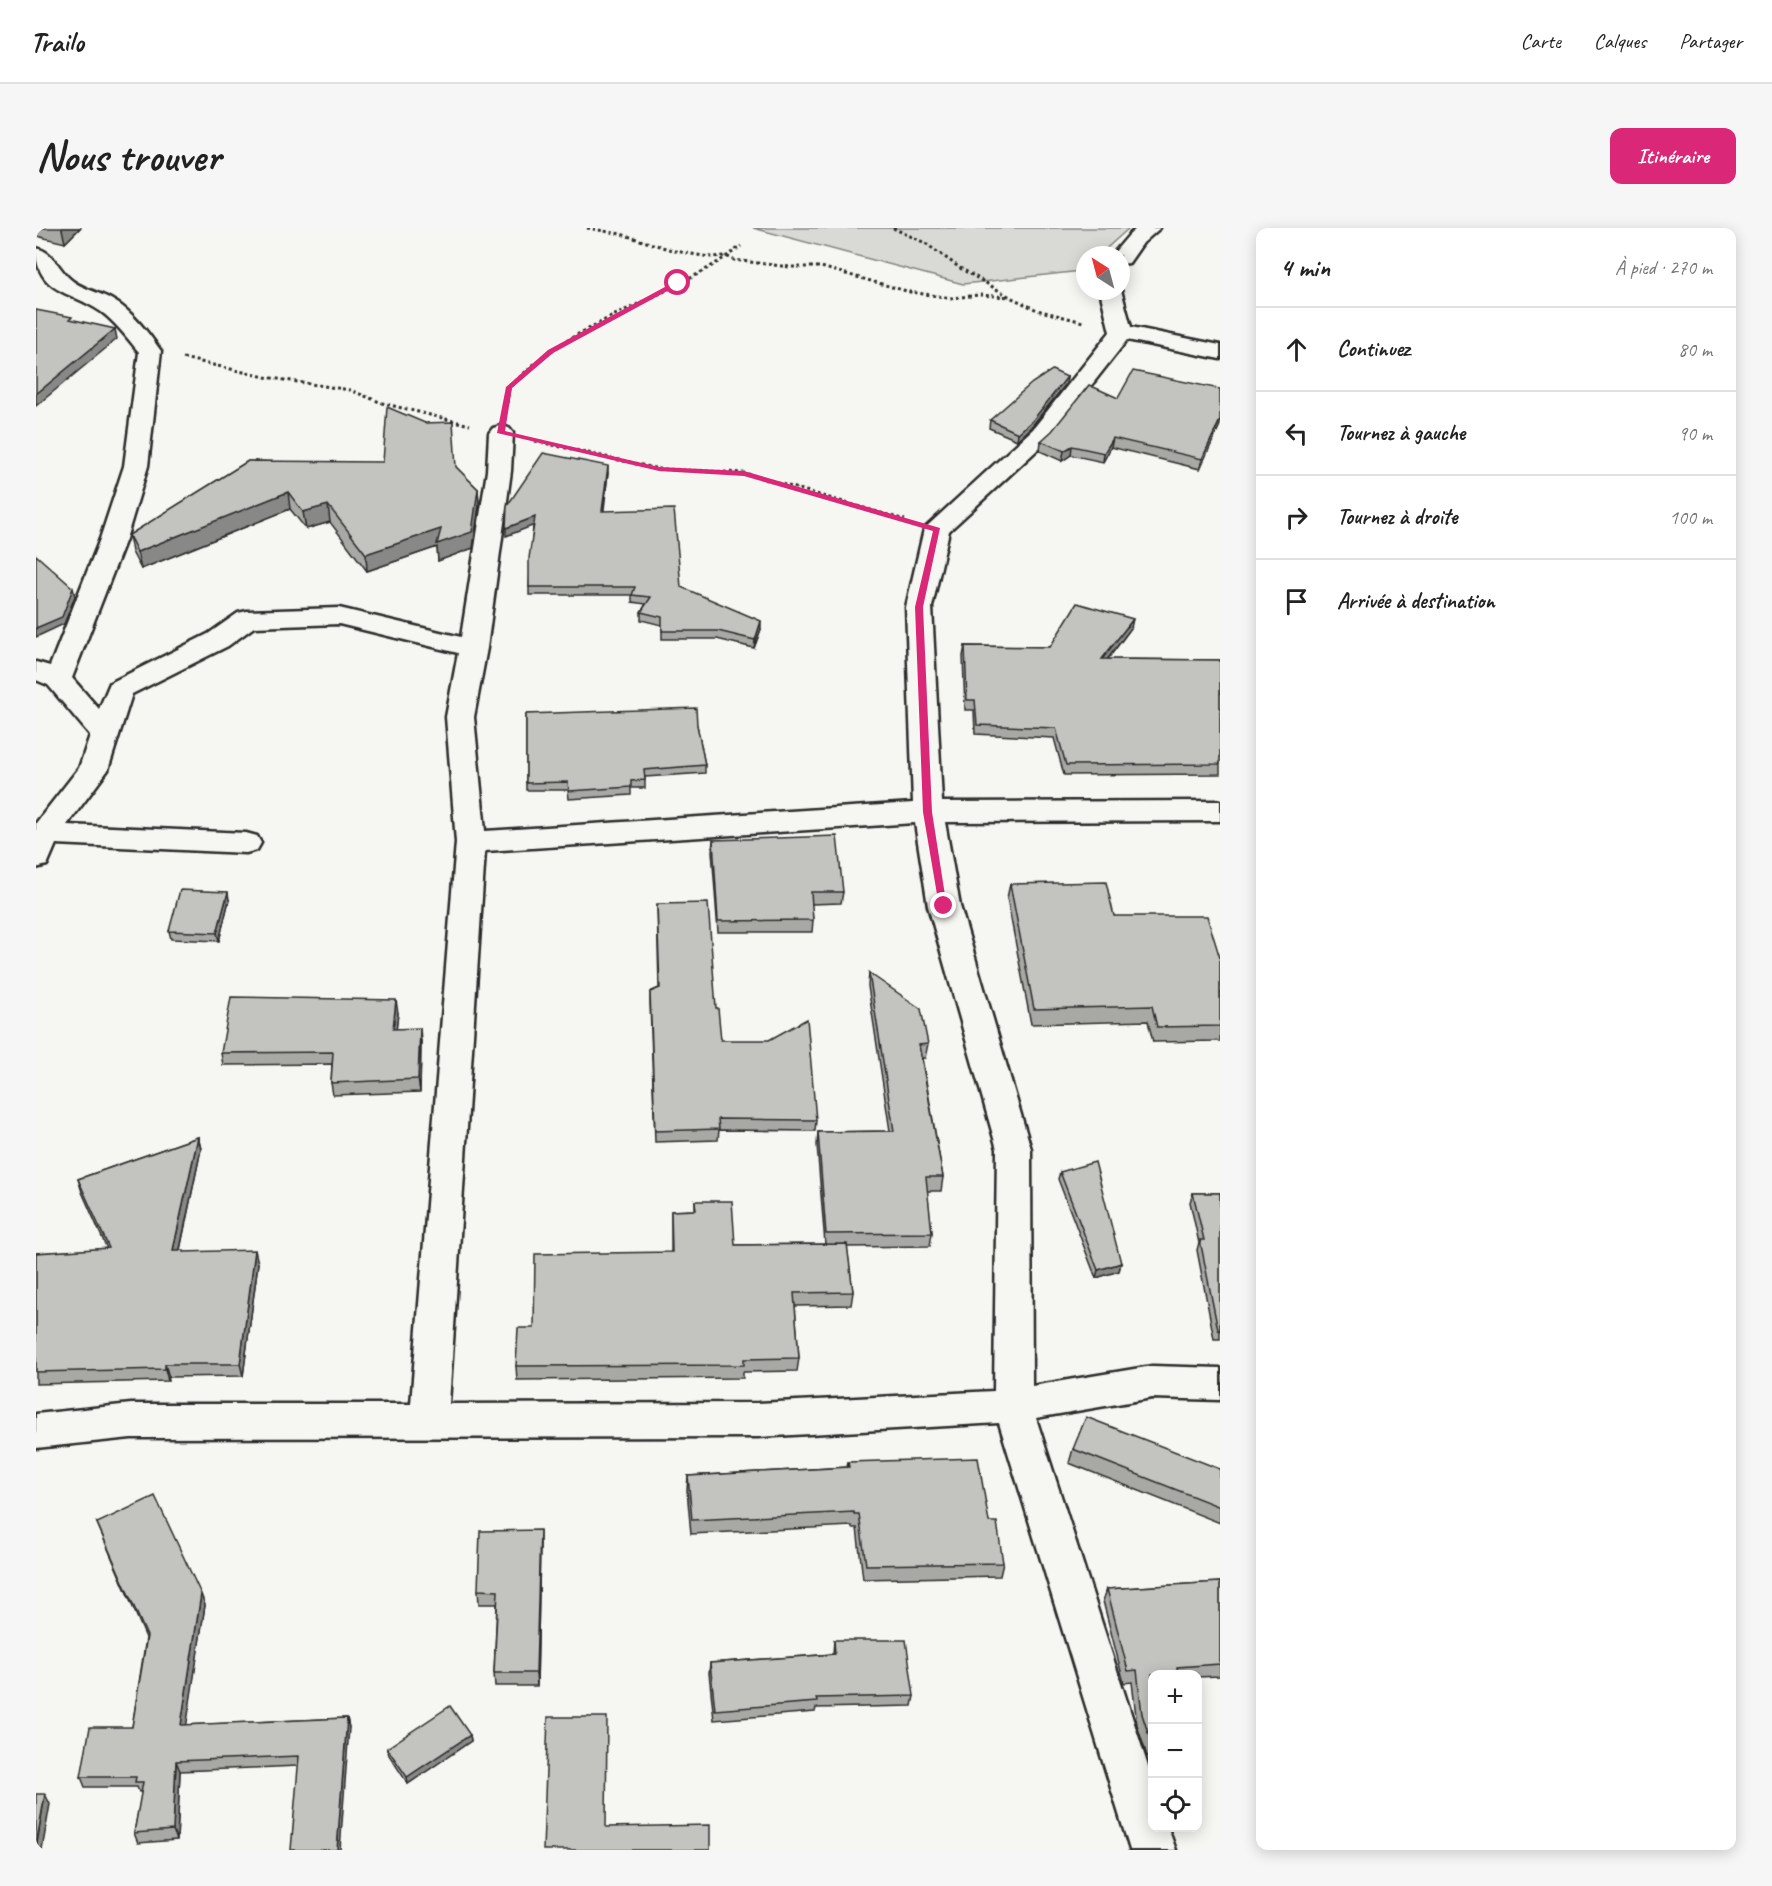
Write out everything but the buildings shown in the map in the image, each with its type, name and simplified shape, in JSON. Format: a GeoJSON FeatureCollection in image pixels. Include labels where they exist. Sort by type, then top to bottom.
{"type":"FeatureCollection","features":[{"type":"Feature","properties":{"kind":"street"},"geometry":{"type":"LineString","coordinates":[[1130,247],[1150,228]]}},
{"type":"Feature","properties":{"kind":"street"},"geometry":{"type":"LineString","coordinates":[[36,254],[48,264],[63,284],[108,306],[134,331],[150,351],[136,466],[114,539],[47,675],[105,734]]}},
{"type":"Feature","properties":{"kind":"street"},"geometry":{"type":"LineString","coordinates":[[1113,300],[1121,332]]}},
{"type":"Feature","properties":{"kind":"street"},"geometry":{"type":"LineString","coordinates":[[1121,332],[1220,352]]}},
{"type":"Feature","properties":{"kind":"street"},"geometry":{"type":"LineString","coordinates":[[1121,332],[1041,434],[937,529],[919,607],[928,812],[944,906],[1014,1149],[1013,1406],[1153,1850]]}},
{"type":"Feature","properties":{"kind":"street"},"geometry":{"type":"LineString","coordinates":[[429,1421],[471,842],[460,717],[473,648],[499,471],[501,433]]}},
{"type":"Feature","properties":{"kind":"street"},"geometry":{"type":"LineString","coordinates":[[39,841],[93,770],[120,690],[218,640],[247,619],[339,616],[473,648]]}},
{"type":"Feature","properties":{"kind":"street"},"geometry":{"type":"LineString","coordinates":[[471,842],[928,812],[1220,811]]}},
{"type":"Feature","properties":{"kind":"street"},"geometry":{"type":"LineString","coordinates":[[39,841],[246,843]]}},
{"type":"Feature","properties":{"kind":"street"},"geometry":{"type":"LineString","coordinates":[[36,1431],[131,1421],[758,1420],[1013,1406],[1152,1382],[1220,1384]]}},
{"type":"Feature","properties":{"kind":"path"},"geometry":{"type":"LineString","coordinates":[[587,228],[621,234],[675,251],[709,257],[726,256],[734,260],[789,267],[821,267],[910,292],[952,298],[979,295],[1010,297]]}},
{"type":"Feature","properties":{"kind":"path"},"geometry":{"type":"LineString","coordinates":[[893,228],[925,243],[960,268],[1037,310],[1121,332]]}},
{"type":"Feature","properties":{"kind":"path"},"geometry":{"type":"LineString","coordinates":[[501,433],[509,387],[551,351],[613,316],[719,263],[741,246]]}},
{"type":"Feature","properties":{"kind":"path"},"geometry":{"type":"LineString","coordinates":[[150,351],[208,362],[265,377],[350,390],[382,403],[659,469],[744,473],[937,529]]}},
{"type":"Feature","properties":{"kind":"shaded area"},"geometry":{"type":"Polygon","coordinates":[[[753,228],[1129,228],[1109,246],[1076,246],[1076,272],[963,284],[753,228]]]}},
{"type":"Feature","properties":{"kind":"route"},"geometry":{"type":"LineString","coordinates":[[678,283],[551,351],[509,387],[501,433],[659,469],[744,473],[937,529],[919,607],[928,812],[944,906]]}}]}
